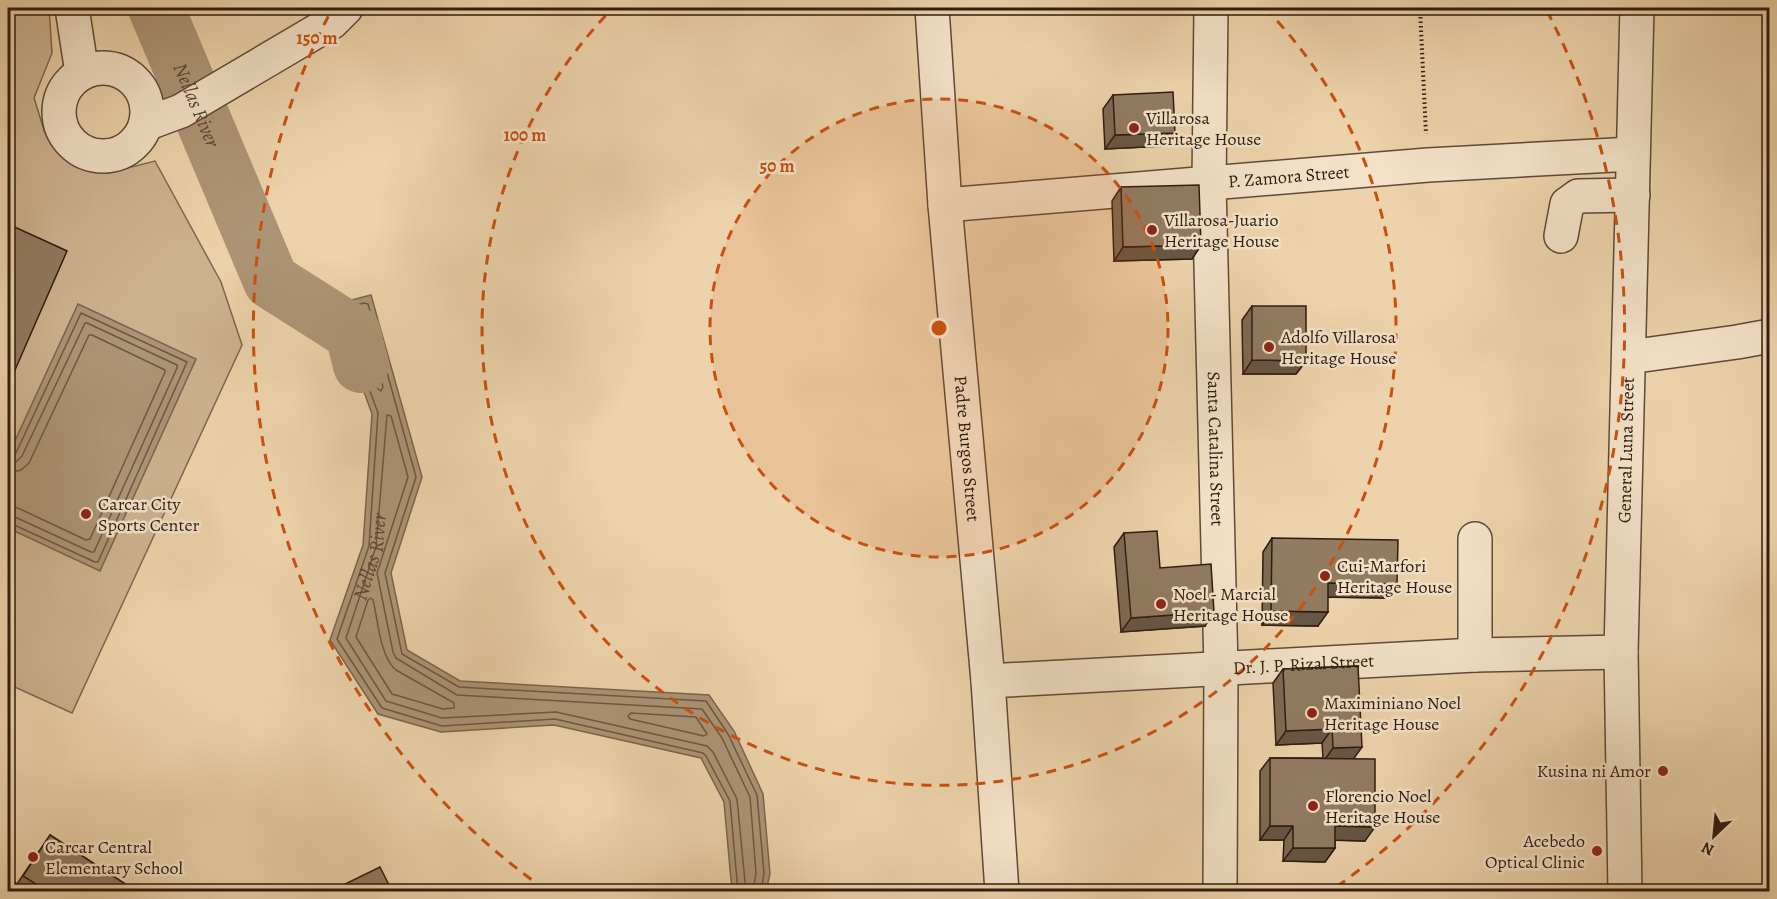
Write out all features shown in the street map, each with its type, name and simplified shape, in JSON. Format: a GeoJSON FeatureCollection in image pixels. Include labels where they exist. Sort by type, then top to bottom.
{"type":"FeatureCollection","features":[{"type":"Feature","properties":{"kind":"street"},"geometry":{"type":"LineString","coordinates":[[72,8],[82,73]]}},
{"type":"Feature","properties":{"kind":"street"},"geometry":{"type":"LineString","coordinates":[[146,124],[181,111],[332,22],[346,8]]}},
{"type":"Feature","properties":{"kind":"street","name":"Padre Burgos Street"},"geometry":{"type":"LineString","coordinates":[[932,8],[945,205],[988,681],[1002,891]]}},
{"type":"Feature","properties":{"kind":"street","name":"Santa Catalina Street"},"geometry":{"type":"LineString","coordinates":[[1211,8],[1209,184],[1221,668],[1220,891]]}},
{"type":"Feature","properties":{"kind":"street","name":"General Luna Street"},"geometry":{"type":"LineString","coordinates":[[1625,891],[1621,652],[1637,10]]}},
{"type":"Feature","properties":{"kind":"street"},"geometry":{"type":"LineString","coordinates":[[96,68],[125,73],[144,95],[147,109],[146,124],[138,139],[126,149],[112,154],[97,155],[82,150],[69,140],[62,126],[59,111],[62,96],[70,82],[82,73],[96,68]]}},
{"type":"Feature","properties":{"kind":"street","name":"P. Zamora Street"},"geometry":{"type":"LineString","coordinates":[[945,205],[1428,165],[1633,154]]}},
{"type":"Feature","properties":{"kind":"street"},"geometry":{"type":"LineString","coordinates":[[1561,236],[1567,204],[1578,196],[1633,195]]}},
{"type":"Feature","properties":{"kind":"street"},"geometry":{"type":"LineString","coordinates":[[1629,357],[1770,336]]}},
{"type":"Feature","properties":{"kind":"street"},"geometry":{"type":"LineString","coordinates":[[1475,538],[1475,655]]}},
{"type":"Feature","properties":{"kind":"street","name":"Dr. J. P. Rizal Street"},"geometry":{"type":"LineString","coordinates":[[988,681],[1475,655],[1621,652]]}},
{"type":"Feature","properties":{"kind":"path"},"geometry":{"type":"LineString","coordinates":[[1420,8],[1428,165]]}},
{"type":"Feature","properties":{"kind":"path"},"geometry":{"type":"LineString","coordinates":[[1496,8],[1502,10],[1637,10]]}},
{"type":"Feature","properties":{"kind":"shaded area","name":"Carcar City Sports Center"},"geometry":{"type":"Polygon","coordinates":[[[8,8],[49,8],[52,53],[34,98],[45,133],[71,159],[108,173],[155,161],[221,282],[242,345],[72,713],[8,684],[8,8]]]}},
{"type":"Feature","properties":{"kind":"water"},"geometry":{"type":"Polygon","coordinates":[[[371,295],[422,477],[391,573],[407,650],[460,681],[709,695],[734,731],[763,794],[770,874],[766,891],[732,891],[724,802],[701,758],[554,725],[441,732],[378,714],[330,640],[363,545],[372,414],[348,348],[291,316],[371,295]]]}},
{"type":"Feature","properties":{"kind":"water"},"geometry":{"type":"Polygon","coordinates":[[[78,304],[196,359],[100,571],[8,528],[8,456],[78,304]]]}},
{"type":"Feature","properties":{"kind":"building"},"geometry":{"type":"Polygon","coordinates":[[[1173,92],[1175,133],[1115,135],[1113,95],[1173,92]]]}},
{"type":"Feature","properties":{"kind":"building","name":"Villarosa-Juario Heritage House"},"geometry":{"type":"Polygon","coordinates":[[[1199,185],[1201,245],[1123,247],[1121,187],[1199,185]]]}},
{"type":"Feature","properties":{"kind":"building"},"geometry":{"type":"Polygon","coordinates":[[[8,224],[67,251],[8,386],[8,224]]]}},
{"type":"Feature","properties":{"kind":"building","name":"Adolfo Villarosa Heritage House"},"geometry":{"type":"Polygon","coordinates":[[[1252,306],[1306,306],[1306,361],[1252,360],[1252,306]]]}},
{"type":"Feature","properties":{"kind":"building","name":"Noel - Marcial Heritage House"},"geometry":{"type":"Polygon","coordinates":[[[1157,531],[1160,568],[1211,564],[1214,612],[1131,618],[1124,533],[1157,531]]]}},
{"type":"Feature","properties":{"kind":"building","name":"Cui-Marfori Heritage House"},"geometry":{"type":"Polygon","coordinates":[[[1272,538],[1398,540],[1397,584],[1328,583],[1328,612],[1271,611],[1272,538]]]}},
{"type":"Feature","properties":{"kind":"building","name":"Maximiniano Noel Heritage House"},"geometry":{"type":"Polygon","coordinates":[[[1358,666],[1362,747],[1333,748],[1332,729],[1286,731],[1283,669],[1358,666]]]}},
{"type":"Feature","properties":{"kind":"building","name":"Florencio Noel Heritage House"},"geometry":{"type":"Polygon","coordinates":[[[1270,758],[1375,759],[1375,827],[1335,826],[1335,848],[1293,848],[1293,826],[1270,826],[1270,758]]]}},
{"type":"Feature","properties":{"kind":"building"},"geometry":{"type":"Polygon","coordinates":[[[50,835],[136,891],[47,891],[23,876],[50,835]]]}},
{"type":"Feature","properties":{"kind":"building"},"geometry":{"type":"Polygon","coordinates":[[[380,867],[392,891],[342,891],[339,887],[380,867]]]}},
{"type":"Feature","properties":{"kind":"building"},"geometry":{"type":"Polygon","coordinates":[[[8,878],[28,891],[8,891],[8,878]]]}},
{"type":"Feature","properties":{"kind":"waterway","name":"Nellas River"},"geometry":{"type":"LineString","coordinates":[[156,8],[271,281],[353,333],[361,365]]}},
{"type":"Feature","properties":{"kind":"place","name":"Villarosa Heritage House"},"geometry":{"type":"Point","coordinates":[1134,128]}},
{"type":"Feature","properties":{"kind":"place","name":"Villarosa-Juario Heritage House"},"geometry":{"type":"Point","coordinates":[1152,230]}},
{"type":"Feature","properties":{"kind":"place","name":"Adolfo Villarosa Heritage House"},"geometry":{"type":"Point","coordinates":[1269,347]}},
{"type":"Feature","properties":{"kind":"place","name":"Carcar City Sports Center"},"geometry":{"type":"Point","coordinates":[86,514]}},
{"type":"Feature","properties":{"kind":"place","name":"Cui-Marfori Heritage House"},"geometry":{"type":"Point","coordinates":[1325,576]}},
{"type":"Feature","properties":{"kind":"place","name":"Noel - Marcial Heritage House"},"geometry":{"type":"Point","coordinates":[1161,604]}},
{"type":"Feature","properties":{"kind":"place","name":"Maximiniano Noel Heritage House"},"geometry":{"type":"Point","coordinates":[1312,713]}},
{"type":"Feature","properties":{"kind":"place","name":"Kusina ni Amor"},"geometry":{"type":"Point","coordinates":[1663,771]}},
{"type":"Feature","properties":{"kind":"place","name":"Florencio Noel Heritage House"},"geometry":{"type":"Point","coordinates":[1313,806]}},
{"type":"Feature","properties":{"kind":"place","name":"Acebedo Optical Clinic"},"geometry":{"type":"Point","coordinates":[1597,851]}},
{"type":"Feature","properties":{"kind":"place","name":"Carcar Central Elementary School"},"geometry":{"type":"Point","coordinates":[33,857]}}]}
